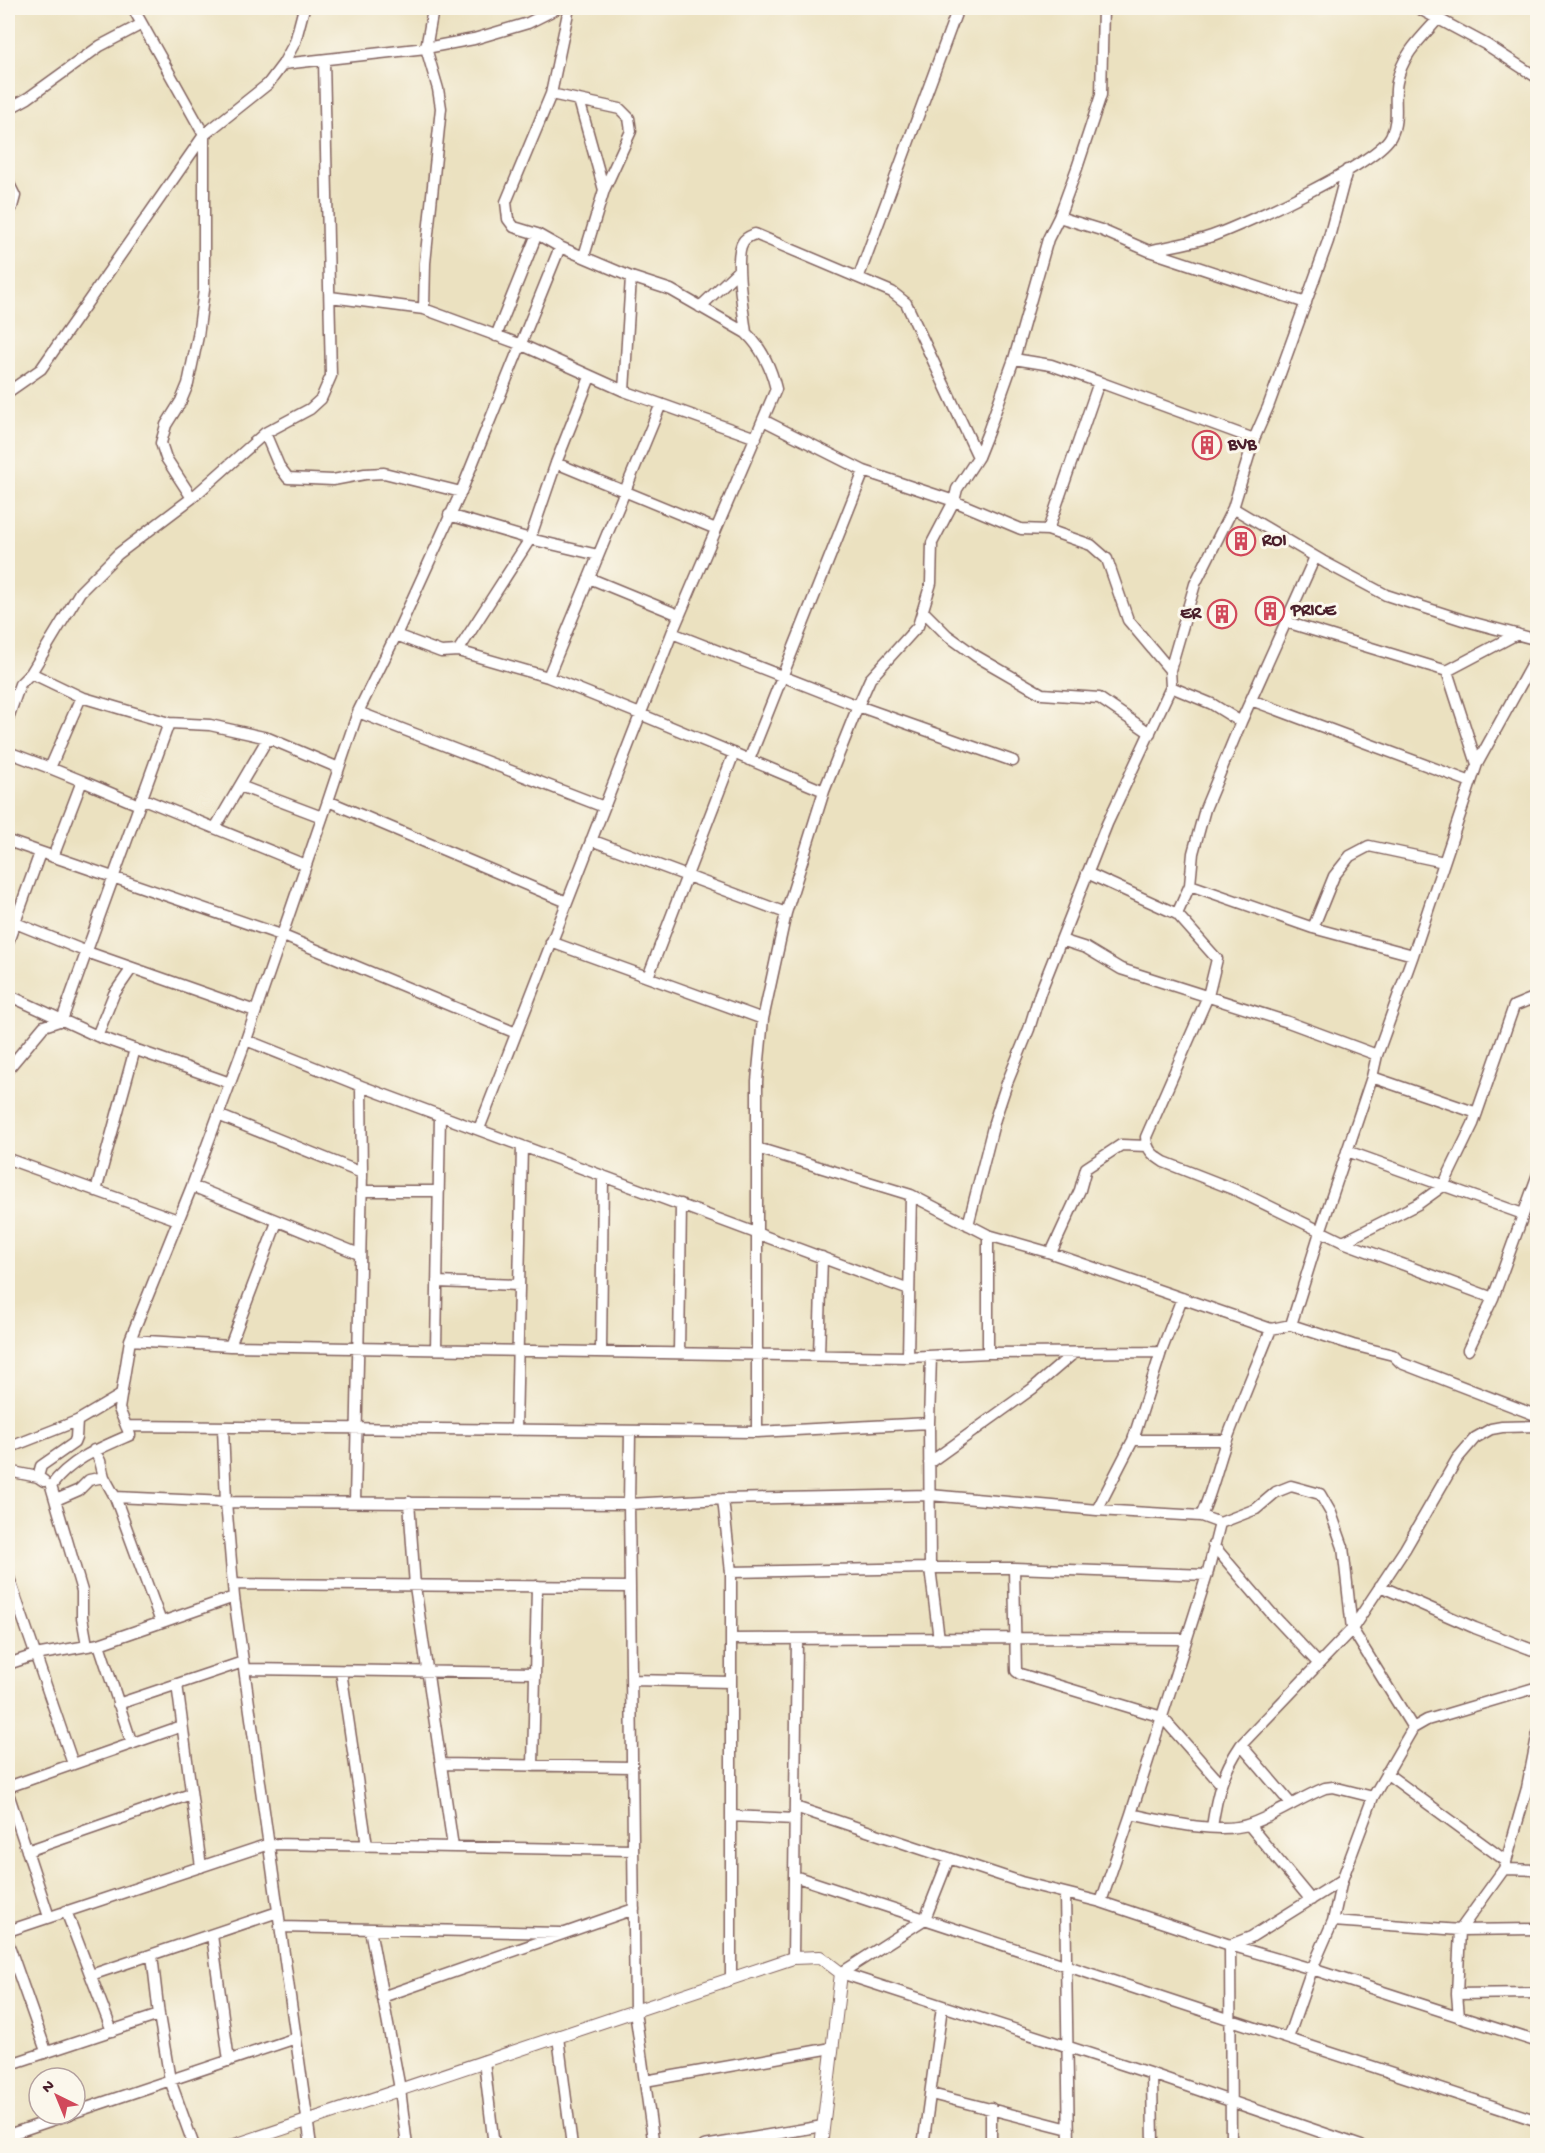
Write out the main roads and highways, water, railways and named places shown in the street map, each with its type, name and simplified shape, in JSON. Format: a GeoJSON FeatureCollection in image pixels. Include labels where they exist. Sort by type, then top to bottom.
{"type":"FeatureCollection","features":[{"type":"Feature","properties":{"kind":"place","name":"BVB"},"geometry":{"type":"Point","coordinates":[1207,445]}},
{"type":"Feature","properties":{"kind":"place","name":"ROI"},"geometry":{"type":"Point","coordinates":[1241,541]}},
{"type":"Feature","properties":{"kind":"place","name":"PRICE"},"geometry":{"type":"Point","coordinates":[1270,611]}},
{"type":"Feature","properties":{"kind":"place","name":"ER"},"geometry":{"type":"Point","coordinates":[1222,614]}}]}
